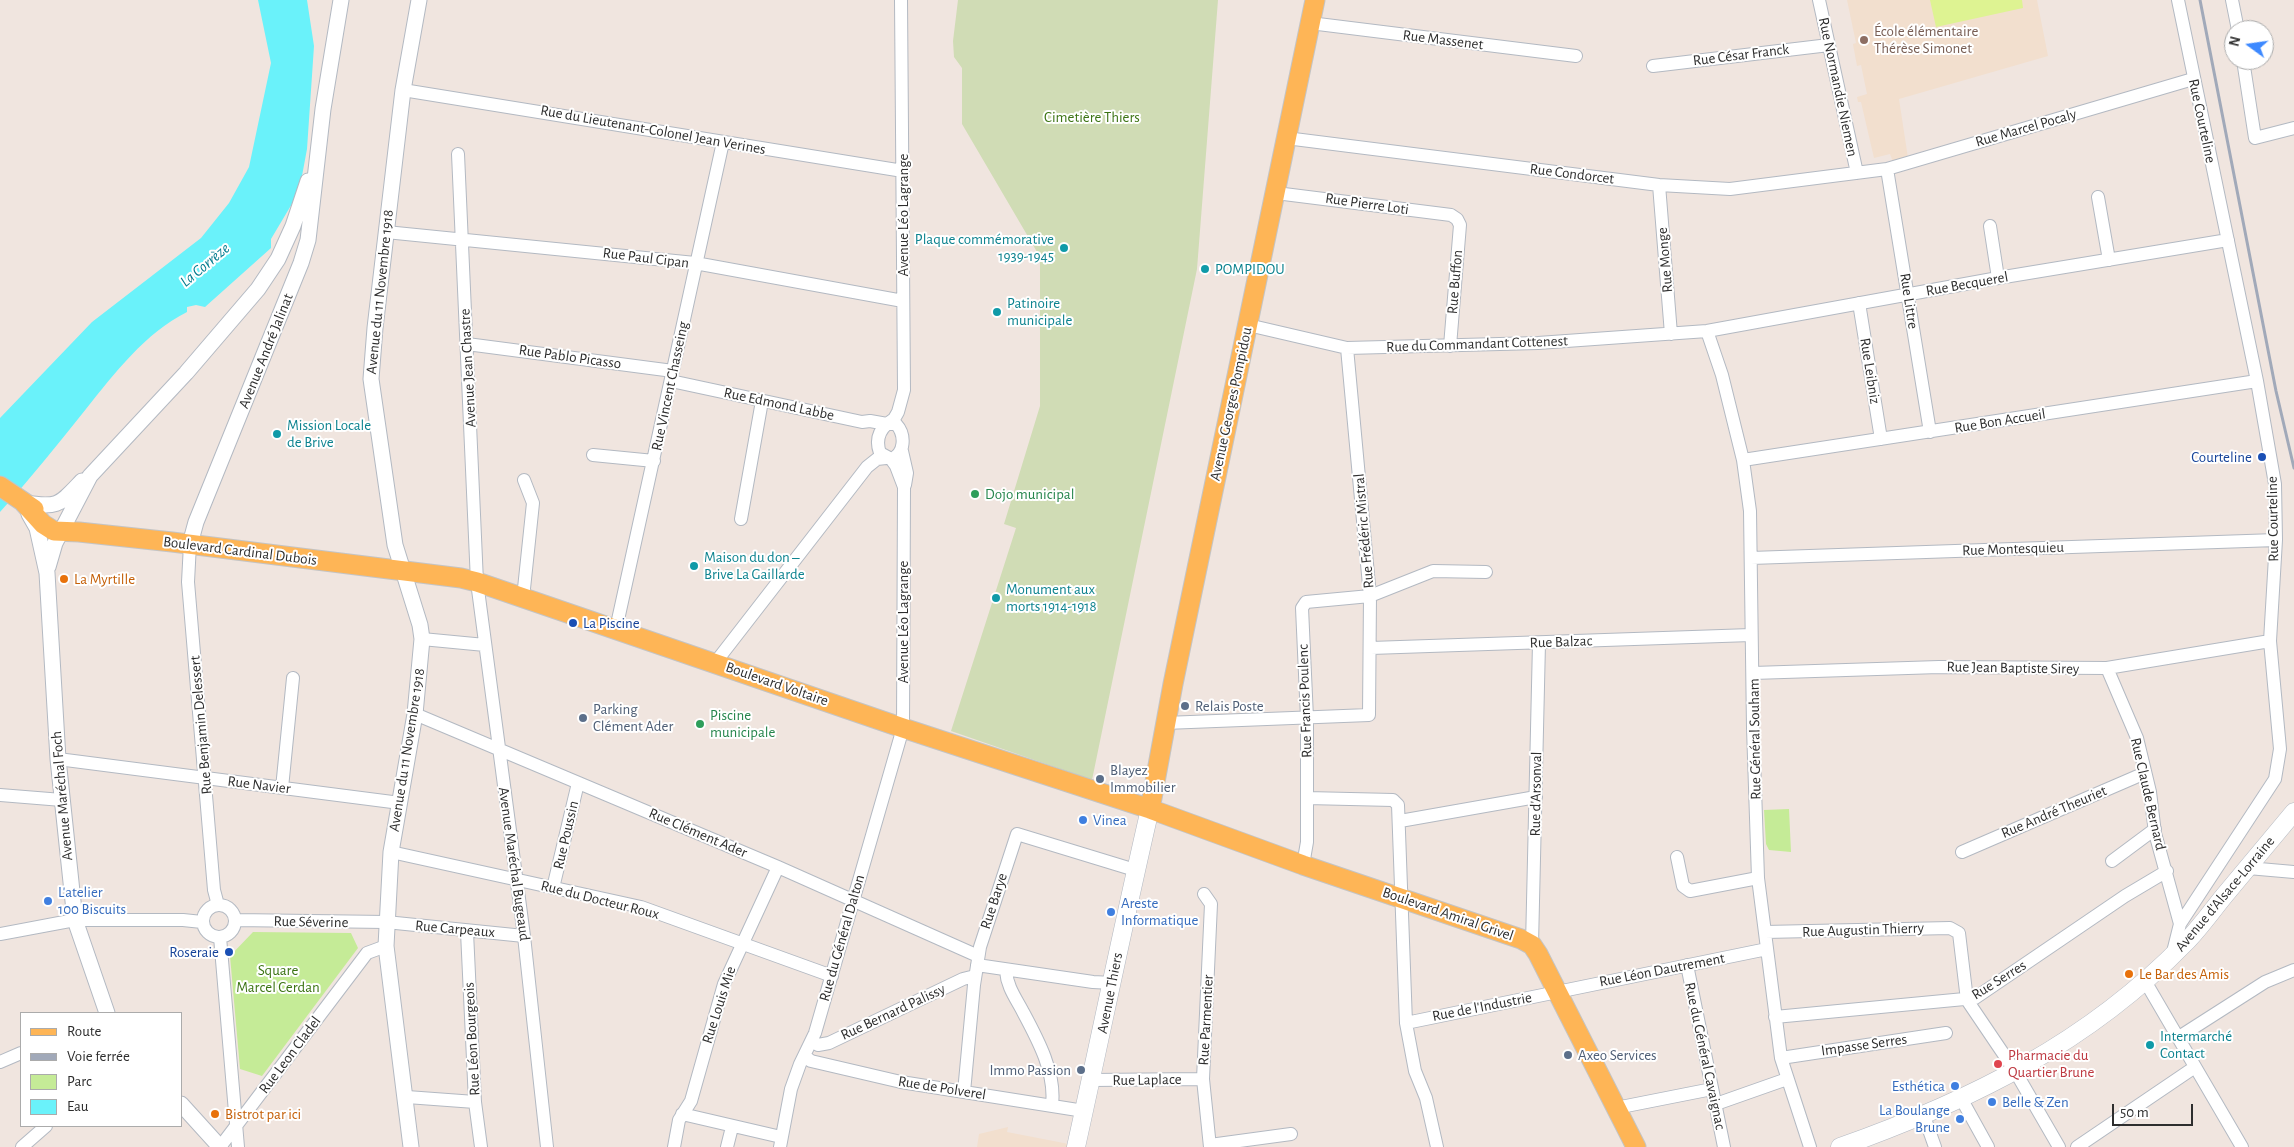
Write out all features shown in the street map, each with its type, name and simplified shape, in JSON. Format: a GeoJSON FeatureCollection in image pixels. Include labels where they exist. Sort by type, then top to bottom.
{"type":"FeatureCollection","features":[{"type":"Feature","properties":{"kind":"main road","name":"Avenue Georges Pompidou"},"geometry":{"type":"LineString","coordinates":[[1150,809],[1166,723],[1315,0]]}},
{"type":"Feature","properties":{"kind":"main road","name":"Boulevard Cardinal Dubois"},"geometry":{"type":"LineString","coordinates":[[0,486],[24,503],[68,529],[401,571]]}},
{"type":"Feature","properties":{"kind":"main road","name":"Boulevard Voltaire"},"geometry":{"type":"LineString","coordinates":[[401,571],[477,582],[903,728],[1150,809]]}},
{"type":"Feature","properties":{"kind":"main road","name":"Boulevard Amiral Grivel"},"geometry":{"type":"LineString","coordinates":[[1150,809],[1303,865],[1521,939],[1532,945],[1557,990],[1636,1147]]}},
{"type":"Feature","properties":{"kind":"main road","name":"Avenue Thiers"},"geometry":{"type":"LineString","coordinates":[[1076,1147],[1135,870],[1150,809]]}},
{"type":"Feature","properties":{"kind":"main road","name":"Avenue d'Alsace-Lorraine"},"geometry":{"type":"LineString","coordinates":[[1840,1147],[1962,1100],[2015,1071],[2075,1034],[2145,981],[2187,942],[2294,812]]}},
{"type":"Feature","properties":{"kind":"street","name":"Avenue André Jalinat"},"geometry":{"type":"LineString","coordinates":[[190,544],[196,522],[302,263],[311,216],[317,152],[340,0]]}},
{"type":"Feature","properties":{"kind":"street","name":"Avenue du 11 Novembre 1918"},"geometry":{"type":"LineString","coordinates":[[412,1147],[386,946],[386,922],[391,852],[416,714],[422,640],[420,625],[401,571],[370,380],[403,90],[419,0]]}},
{"type":"Feature","properties":{"kind":"street","name":"Avenue Léo Lagrange"},"geometry":{"type":"LineString","coordinates":[[883,429],[894,419],[898,412],[904,390],[901,0]]}},
{"type":"Feature","properties":{"kind":"street","name":"Rue Normandie Niemen"},"geometry":{"type":"LineString","coordinates":[[1819,0],[1857,173]]}},
{"type":"Feature","properties":{"kind":"street","name":"Rue Courteline"},"geometry":{"type":"LineString","coordinates":[[2172,956],[2180,924],[2275,778],[2280,749],[2270,641],[2276,540],[2275,484],[2257,381],[2178,0]]}},
{"type":"Feature","properties":{"kind":"street"},"geometry":{"type":"LineString","coordinates":[[2232,0],[2236,20]]}},
{"type":"Feature","properties":{"kind":"street","name":"Rue Massenet"},"geometry":{"type":"LineString","coordinates":[[1310,23],[1576,56]]}},
{"type":"Feature","properties":{"kind":"street","name":"Rue César Franck"},"geometry":{"type":"LineString","coordinates":[[1653,66],[1829,46]]}},
{"type":"Feature","properties":{"kind":"street"},"geometry":{"type":"LineString","coordinates":[[2245,70],[2255,138],[2294,128]]}},
{"type":"Feature","properties":{"kind":"street","name":"Rue Marcel Pocaly"},"geometry":{"type":"LineString","coordinates":[[1857,173],[1887,169],[2193,79]]}},
{"type":"Feature","properties":{"kind":"street","name":"Rue du Lieutenant-Colonel Jean Verines"},"geometry":{"type":"LineString","coordinates":[[403,90],[903,171]]}},
{"type":"Feature","properties":{"kind":"street","name":"Rue Condorcet"},"geometry":{"type":"LineString","coordinates":[[1286,138],[1659,185],[1730,189],[1857,173]]}},
{"type":"Feature","properties":{"kind":"street","name":"Rue Vincent Chasseing"},"geometry":{"type":"LineString","coordinates":[[616,629],[723,142]]}},
{"type":"Feature","properties":{"kind":"street","name":"Avenue André Jalinat"},"geometry":{"type":"LineString","coordinates":[[24,503],[46,506],[57,505],[82,481],[90,476],[186,373],[258,289],[278,259],[293,226],[317,152]]}},
{"type":"Feature","properties":{"kind":"street","name":"Avenue Jean Chastre"},"geometry":{"type":"LineString","coordinates":[[458,154],[477,582]]}},
{"type":"Feature","properties":{"kind":"street","name":"Rue Littre"},"geometry":{"type":"LineString","coordinates":[[1887,169],[1930,432]]}},
{"type":"Feature","properties":{"kind":"street","name":"Rue Monge"},"geometry":{"type":"LineString","coordinates":[[1659,185],[1671,334]]}},
{"type":"Feature","properties":{"kind":"street","name":"Rue Pierre Loti"},"geometry":{"type":"LineString","coordinates":[[1276,193],[1451,215],[1457,219]]}},
{"type":"Feature","properties":{"kind":"street"},"geometry":{"type":"LineString","coordinates":[[2098,197],[2109,260]]}},
{"type":"Feature","properties":{"kind":"street","name":"Rue Buffon"},"geometry":{"type":"LineString","coordinates":[[1450,346],[1460,224],[1457,219]]}},
{"type":"Feature","properties":{"kind":"street"},"geometry":{"type":"LineString","coordinates":[[1990,226],[1998,278]]}},
{"type":"Feature","properties":{"kind":"street","name":"Rue Paul Cipan"},"geometry":{"type":"LineString","coordinates":[[386,232],[696,263],[903,301]]}},
{"type":"Feature","properties":{"kind":"street","name":"Rue Becquerel"},"geometry":{"type":"LineString","coordinates":[[1707,331],[1998,278],[2228,240]]}},
{"type":"Feature","properties":{"kind":"street","name":"Rue Leibniz"},"geometry":{"type":"LineString","coordinates":[[1859,303],[1881,439]]}},
{"type":"Feature","properties":{"kind":"street","name":"Rue du Commandant Cottenest"},"geometry":{"type":"LineString","coordinates":[[1248,324],[1347,348],[1538,343],[1707,331]]}},
{"type":"Feature","properties":{"kind":"street","name":"Rue Général Souham"},"geometry":{"type":"LineString","coordinates":[[1707,331],[1722,376],[1743,460],[1750,511],[1753,673],[1752,728],[1758,878],[1781,1058],[1810,1147]]}},
{"type":"Feature","properties":{"kind":"street","name":"Rue Pablo Picasso"},"geometry":{"type":"LineString","coordinates":[[467,344],[672,376]]}},
{"type":"Feature","properties":{"kind":"street","name":"Rue Frédéric Mistral"},"geometry":{"type":"LineString","coordinates":[[1307,718],[1369,715],[1370,596],[1347,348]]}},
{"type":"Feature","properties":{"kind":"street","name":"Rue Edmond Labbe"},"geometry":{"type":"LineString","coordinates":[[672,376],[762,401],[862,422],[883,429]]}},
{"type":"Feature","properties":{"kind":"street","name":"Rue Bon Accueil"},"geometry":{"type":"LineString","coordinates":[[1743,460],[2257,381]]}},
{"type":"Feature","properties":{"kind":"street"},"geometry":{"type":"LineString","coordinates":[[715,663],[867,467],[877,459],[897,457],[902,451],[900,428],[907,406],[904,390]]}},
{"type":"Feature","properties":{"kind":"street"},"geometry":{"type":"LineString","coordinates":[[741,518],[762,401]]}},
{"type":"Feature","properties":{"kind":"street"},"geometry":{"type":"LineString","coordinates":[[888,459],[880,453],[878,448],[883,429],[896,424],[900,428]]}},
{"type":"Feature","properties":{"kind":"street","name":"Avenue Léo Lagrange"},"geometry":{"type":"LineString","coordinates":[[902,451],[907,472],[907,482],[904,487]]}},
{"type":"Feature","properties":{"kind":"street"},"geometry":{"type":"LineString","coordinates":[[592,455],[654,461]]}},
{"type":"Feature","properties":{"kind":"street","name":"Avenue Léo Lagrange"},"geometry":{"type":"LineString","coordinates":[[888,459],[896,466],[904,487],[903,728]]}},
{"type":"Feature","properties":{"kind":"street","name":"Avenue André Jalinat"},"geometry":{"type":"LineString","coordinates":[[68,529],[90,476]]}},
{"type":"Feature","properties":{"kind":"street"},"geometry":{"type":"LineString","coordinates":[[523,598],[533,503],[524,480]]}},
{"type":"Feature","properties":{"kind":"street","name":"Avenue Maréchal Foch"},"geometry":{"type":"LineString","coordinates":[[24,503],[37,528],[47,573],[58,759],[75,920],[107,1012]]}},
{"type":"Feature","properties":{"kind":"street","name":"Avenue Maréchal Foch"},"geometry":{"type":"LineString","coordinates":[[47,573],[50,556],[68,529]]}},
{"type":"Feature","properties":{"kind":"street","name":"Rue Montesquieu"},"geometry":{"type":"LineString","coordinates":[[1751,558],[2276,540]]}},
{"type":"Feature","properties":{"kind":"street","name":"Rue Benjamin Delessert"},"geometry":{"type":"LineString","coordinates":[[190,544],[188,582],[214,890],[218,905]]}},
{"type":"Feature","properties":{"kind":"street"},"geometry":{"type":"LineString","coordinates":[[1370,596],[1433,571],[1486,572]]}},
{"type":"Feature","properties":{"kind":"street","name":"Avenue Maréchal Bugeaud"},"geometry":{"type":"LineString","coordinates":[[477,582],[524,936],[547,1147]]}},
{"type":"Feature","properties":{"kind":"street","name":"Rue Francis Poulenc"},"geometry":{"type":"LineString","coordinates":[[1303,865],[1307,842],[1307,718],[1302,608],[1306,602],[1370,596]]}},
{"type":"Feature","properties":{"kind":"street","name":"Rue Balzac"},"geometry":{"type":"LineString","coordinates":[[1371,648],[1752,635]]}},
{"type":"Feature","properties":{"kind":"street"},"geometry":{"type":"LineString","coordinates":[[422,640],[485,645]]}},
{"type":"Feature","properties":{"kind":"street","name":"Rue Jean Baptiste Sirey"},"geometry":{"type":"LineString","coordinates":[[1753,673],[1889,668],[2107,668],[2270,641]]}},
{"type":"Feature","properties":{"kind":"street","name":"Rue d'Arsonval"},"geometry":{"type":"LineString","coordinates":[[1532,945],[1539,643]]}},
{"type":"Feature","properties":{"kind":"street","name":"Rue Claude Bernard"},"geometry":{"type":"LineString","coordinates":[[2107,668],[2137,738],[2150,792],[2154,829],[2180,924]]}},
{"type":"Feature","properties":{"kind":"street"},"geometry":{"type":"LineString","coordinates":[[282,788],[293,678]]}},
{"type":"Feature","properties":{"kind":"street","name":"Rue Clément Ader"},"geometry":{"type":"LineString","coordinates":[[416,714],[854,900],[977,966],[1112,983]]}},
{"type":"Feature","properties":{"kind":"street"},"geometry":{"type":"LineString","coordinates":[[1166,723],[1307,718]]}},
{"type":"Feature","properties":{"kind":"street","name":"Rue du Général Dalton"},"geometry":{"type":"LineString","coordinates":[[781,1142],[791,1089],[812,1041],[903,728]]}},
{"type":"Feature","properties":{"kind":"street","name":"Rue Navier"},"geometry":{"type":"LineString","coordinates":[[58,759],[400,803]]}},
{"type":"Feature","properties":{"kind":"street","name":"Rue André Theuriet"},"geometry":{"type":"LineString","coordinates":[[1962,852],[2145,773]]}},
{"type":"Feature","properties":{"kind":"street","name":"Rue Poussin"},"geometry":{"type":"LineString","coordinates":[[553,888],[578,783]]}},
{"type":"Feature","properties":{"kind":"street"},"geometry":{"type":"LineString","coordinates":[[0,795],[62,800]]}},
{"type":"Feature","properties":{"kind":"street"},"geometry":{"type":"LineString","coordinates":[[1400,821],[1536,797]]}},
{"type":"Feature","properties":{"kind":"street"},"geometry":{"type":"LineString","coordinates":[[1307,798],[1393,800],[1398,805],[1406,1023],[1416,1072],[1426,1098],[1437,1147]]}},
{"type":"Feature","properties":{"kind":"street"},"geometry":{"type":"LineString","coordinates":[[2112,861],[2154,829]]}},
{"type":"Feature","properties":{"kind":"street","name":"Rue Barye"},"geometry":{"type":"LineString","coordinates":[[964,1092],[977,966],[1017,834],[1135,870]]}},
{"type":"Feature","properties":{"kind":"street","name":"Rue du Docteur Roux"},"geometry":{"type":"LineString","coordinates":[[391,852],[641,907],[832,976]]}},
{"type":"Feature","properties":{"kind":"street"},"geometry":{"type":"LineString","coordinates":[[1678,857],[1683,886],[1690,891],[1758,878]]}},
{"type":"Feature","properties":{"kind":"street","name":"Rue Louis Mie"},"geometry":{"type":"LineString","coordinates":[[674,1147],[679,1120],[691,1101],[724,984],[740,944],[778,867]]}},
{"type":"Feature","properties":{"kind":"street"},"geometry":{"type":"LineString","coordinates":[[2248,868],[2294,872]]}},
{"type":"Feature","properties":{"kind":"street","name":"Rue Serres"},"geometry":{"type":"LineString","coordinates":[[1775,1017],[1976,998],[2125,896],[2167,871]]}},
{"type":"Feature","properties":{"kind":"street","name":"Rue Parmentier"},"geometry":{"type":"LineString","coordinates":[[1204,894],[1211,904],[1204,1079],[1210,1146]]}},
{"type":"Feature","properties":{"kind":"street"},"geometry":{"type":"LineString","coordinates":[[218,905],[231,910],[235,920],[232,930],[220,937],[210,935],[202,922],[205,912],[218,905]]}},
{"type":"Feature","properties":{"kind":"street"},"geometry":{"type":"LineString","coordinates":[[0,934],[75,920],[183,920],[202,922]]}},
{"type":"Feature","properties":{"kind":"street","name":"Rue Séverine"},"geometry":{"type":"LineString","coordinates":[[235,920],[386,922]]}},
{"type":"Feature","properties":{"kind":"street","name":"Rue Carpeaux"},"geometry":{"type":"LineString","coordinates":[[386,922],[467,932],[524,936]]}},
{"type":"Feature","properties":{"kind":"street","name":"Rue Augustin Thierry"},"geometry":{"type":"LineString","coordinates":[[1765,932],[1950,928],[1959,933],[1968,1000]]}},
{"type":"Feature","properties":{"kind":"street","name":"Rue Léon Bourgeois"},"geometry":{"type":"LineString","coordinates":[[467,932],[475,1102],[481,1147]]}},
{"type":"Feature","properties":{"kind":"street"},"geometry":{"type":"LineString","coordinates":[[220,937],[230,1074],[238,1147]]}},
{"type":"Feature","properties":{"kind":"street","name":"Rue Leon Cladel"},"geometry":{"type":"LineString","coordinates":[[220,1147],[367,953],[386,946]]}},
{"type":"Feature","properties":{"kind":"street","name":"Rue Léon Dautrement"},"geometry":{"type":"LineString","coordinates":[[1557,990],[1767,949]]}},
{"type":"Feature","properties":{"kind":"street","name":"Rue du Général Cavaignac"},"geometry":{"type":"LineString","coordinates":[[1687,965],[1724,1147]]}},
{"type":"Feature","properties":{"kind":"street","name":"Rue Bernard Palissy"},"geometry":{"type":"LineString","coordinates":[[812,1041],[818,1045],[829,1043],[963,979],[977,966]]}},
{"type":"Feature","properties":{"kind":"street"},"geometry":{"type":"LineString","coordinates":[[2179,1038],[2265,982],[2294,970]]}},
{"type":"Feature","properties":{"kind":"street"},"geometry":{"type":"LineString","coordinates":[[1006,971],[1010,988],[1037,1038],[1051,1078],[1052,1105]]}},
{"type":"Feature","properties":{"kind":"street"},"geometry":{"type":"LineString","coordinates":[[2145,981],[2242,1147]]}},
{"type":"Feature","properties":{"kind":"street","name":"Rue de l'Industrie"},"geometry":{"type":"LineString","coordinates":[[1406,1023],[1557,990]]}},
{"type":"Feature","properties":{"kind":"street"},"geometry":{"type":"LineString","coordinates":[[1968,1000],[2015,1071],[2059,1147]]}},
{"type":"Feature","properties":{"kind":"street","name":"Impasse Serres"},"geometry":{"type":"LineString","coordinates":[[1781,1058],[1946,1033]]}},
{"type":"Feature","properties":{"kind":"street"},"geometry":{"type":"LineString","coordinates":[[0,1062],[20,1053]]}},
{"type":"Feature","properties":{"kind":"street","name":"Rue de Polverel"},"geometry":{"type":"LineString","coordinates":[[804,1056],[811,1061],[892,1080],[1084,1111]]}},
{"type":"Feature","properties":{"kind":"street"},"geometry":{"type":"LineString","coordinates":[[2077,1147],[2195,1067]]}},
{"type":"Feature","properties":{"kind":"street","name":"Rue Laplace"},"geometry":{"type":"LineString","coordinates":[[1091,1080],[1204,1079]]}},
{"type":"Feature","properties":{"kind":"street"},"geometry":{"type":"LineString","coordinates":[[1716,1104],[1787,1079]]}},
{"type":"Feature","properties":{"kind":"street"},"geometry":{"type":"LineString","coordinates":[[1616,1108],[1712,1090]]}},
{"type":"Feature","properties":{"kind":"street"},"geometry":{"type":"LineString","coordinates":[[407,1097],[475,1102]]}},
{"type":"Feature","properties":{"kind":"street"},"geometry":{"type":"LineString","coordinates":[[1962,1100],[1988,1147]]}},
{"type":"Feature","properties":{"kind":"street"},"geometry":{"type":"LineString","coordinates":[[182,1105],[220,1147]]}},
{"type":"Feature","properties":{"kind":"street"},"geometry":{"type":"LineString","coordinates":[[682,1114],[781,1142]]}},
{"type":"Feature","properties":{"kind":"street"},"geometry":{"type":"LineString","coordinates":[[1924,1116],[1935,1147]]}},
{"type":"Feature","properties":{"kind":"street"},"geometry":{"type":"LineString","coordinates":[[22,1147],[45,1127]]}},
{"type":"Feature","properties":{"kind":"street"},"geometry":{"type":"LineString","coordinates":[[727,1147],[732,1127]]}},
{"type":"Feature","properties":{"kind":"street"},"geometry":{"type":"LineString","coordinates":[[1210,1146],[1291,1134]]}},
{"type":"Feature","properties":{"kind":"shaded area"},"geometry":{"type":"Polygon","coordinates":[[[1847,0],[2037,0],[2048,56],[1899,99],[1908,158],[1893,162],[1890,154],[1874,158],[1861,102],[1858,102],[1857,97],[1867,94],[1861,65],[1857,66],[1853,44],[1856,43],[1847,0]]]}},
{"type":"Feature","properties":{"kind":"shaded area"},"geometry":{"type":"Polygon","coordinates":[[[1008,1127],[1007,1132],[1069,1144],[1068,1147],[977,1147],[979,1134],[1008,1127]]]}},
{"type":"Feature","properties":{"kind":"green space","name":"Cimetière Thiers"},"geometry":{"type":"Polygon","coordinates":[[[958,0],[1218,0],[1197,269],[1092,780],[951,731],[1016,528],[1004,524],[1040,406],[1040,257],[962,124],[962,68],[954,57],[953,41],[958,0]]]}},
{"type":"Feature","properties":{"kind":"green space"},"geometry":{"type":"Polygon","coordinates":[[[1930,0],[2022,0],[2023,8],[1936,27],[1930,0]]]}},
{"type":"Feature","properties":{"kind":"green space"},"geometry":{"type":"Polygon","coordinates":[[[1789,809],[1791,852],[1769,850],[1766,844],[1764,810],[1789,809]]]}},
{"type":"Feature","properties":{"kind":"green space","name":"Square Marcel Cerdan"},"geometry":{"type":"Polygon","coordinates":[[[253,932],[351,933],[358,948],[262,1076],[240,1069],[230,956],[253,932]]]}},
{"type":"Feature","properties":{"kind":"water","name":"La Corrèze"},"geometry":{"type":"Polygon","coordinates":[[[258,0],[307,0],[314,46],[307,149],[299,192],[271,239],[271,248],[205,307],[196,305],[187,307],[187,312],[144,342],[120,368],[0,512],[0,418],[92,322],[201,238],[229,203],[249,167],[271,63],[258,0]]]}},
{"type":"Feature","properties":{"kind":"railway"},"geometry":{"type":"LineString","coordinates":[[2200,0],[2276,391],[2294,468]]}},
{"type":"Feature","properties":{"kind":"place","name":"École élémentaire Thérèse Simonet"},"geometry":{"type":"Point","coordinates":[1864,40]}},
{"type":"Feature","properties":{"kind":"place","name":"Plaque commémorative 1939-1945"},"geometry":{"type":"Point","coordinates":[1064,248]}},
{"type":"Feature","properties":{"kind":"place","name":"POMPIDOU"},"geometry":{"type":"Point","coordinates":[1205,269]}},
{"type":"Feature","properties":{"kind":"place","name":"Patinoire municipale"},"geometry":{"type":"Point","coordinates":[997,312]}},
{"type":"Feature","properties":{"kind":"place","name":"Mission Locale de Brive"},"geometry":{"type":"Point","coordinates":[277,434]}},
{"type":"Feature","properties":{"kind":"place","name":"Courteline"},"geometry":{"type":"Point","coordinates":[2262,457]}},
{"type":"Feature","properties":{"kind":"place","name":"Dojo municipal"},"geometry":{"type":"Point","coordinates":[975,494]}},
{"type":"Feature","properties":{"kind":"place","name":"Maison du don – Brive La Gaillarde"},"geometry":{"type":"Point","coordinates":[694,566]}},
{"type":"Feature","properties":{"kind":"place","name":"La Myrtille"},"geometry":{"type":"Point","coordinates":[64,579]}},
{"type":"Feature","properties":{"kind":"place","name":"Monument aux morts 1914-1918"},"geometry":{"type":"Point","coordinates":[996,598]}},
{"type":"Feature","properties":{"kind":"place","name":"La Piscine"},"geometry":{"type":"Point","coordinates":[573,623]}},
{"type":"Feature","properties":{"kind":"place","name":"Relais Poste"},"geometry":{"type":"Point","coordinates":[1185,706]}},
{"type":"Feature","properties":{"kind":"place","name":"Parking Clément Ader"},"geometry":{"type":"Point","coordinates":[583,718]}},
{"type":"Feature","properties":{"kind":"place","name":"Piscine municipale"},"geometry":{"type":"Point","coordinates":[700,724]}},
{"type":"Feature","properties":{"kind":"place","name":"Blayez Immobilier"},"geometry":{"type":"Point","coordinates":[1100,779]}},
{"type":"Feature","properties":{"kind":"place","name":"Vinea"},"geometry":{"type":"Point","coordinates":[1083,820]}},
{"type":"Feature","properties":{"kind":"place","name":"L'atelier 100 Biscuits"},"geometry":{"type":"Point","coordinates":[48,901]}},
{"type":"Feature","properties":{"kind":"place","name":"Areste Informatique"},"geometry":{"type":"Point","coordinates":[1111,912]}},
{"type":"Feature","properties":{"kind":"place","name":"Roseraie"},"geometry":{"type":"Point","coordinates":[229,952]}},
{"type":"Feature","properties":{"kind":"place","name":"Le Bar des Amis"},"geometry":{"type":"Point","coordinates":[2129,974]}},
{"type":"Feature","properties":{"kind":"place","name":"Intermarché Contact"},"geometry":{"type":"Point","coordinates":[2150,1045]}},
{"type":"Feature","properties":{"kind":"place","name":"Axeo Services"},"geometry":{"type":"Point","coordinates":[1568,1055]}},
{"type":"Feature","properties":{"kind":"place","name":"Pharmacie du Quartier Brune"},"geometry":{"type":"Point","coordinates":[1998,1064]}},
{"type":"Feature","properties":{"kind":"place","name":"Immo Passion"},"geometry":{"type":"Point","coordinates":[1081,1070]}},
{"type":"Feature","properties":{"kind":"place","name":"Esthética"},"geometry":{"type":"Point","coordinates":[1955,1086]}},
{"type":"Feature","properties":{"kind":"place","name":"Belle & Zen"},"geometry":{"type":"Point","coordinates":[1992,1102]}},
{"type":"Feature","properties":{"kind":"place","name":"Bistrot par ici"},"geometry":{"type":"Point","coordinates":[215,1114]}},
{"type":"Feature","properties":{"kind":"place","name":"La Boulange Brune"},"geometry":{"type":"Point","coordinates":[1960,1119]}}]}
